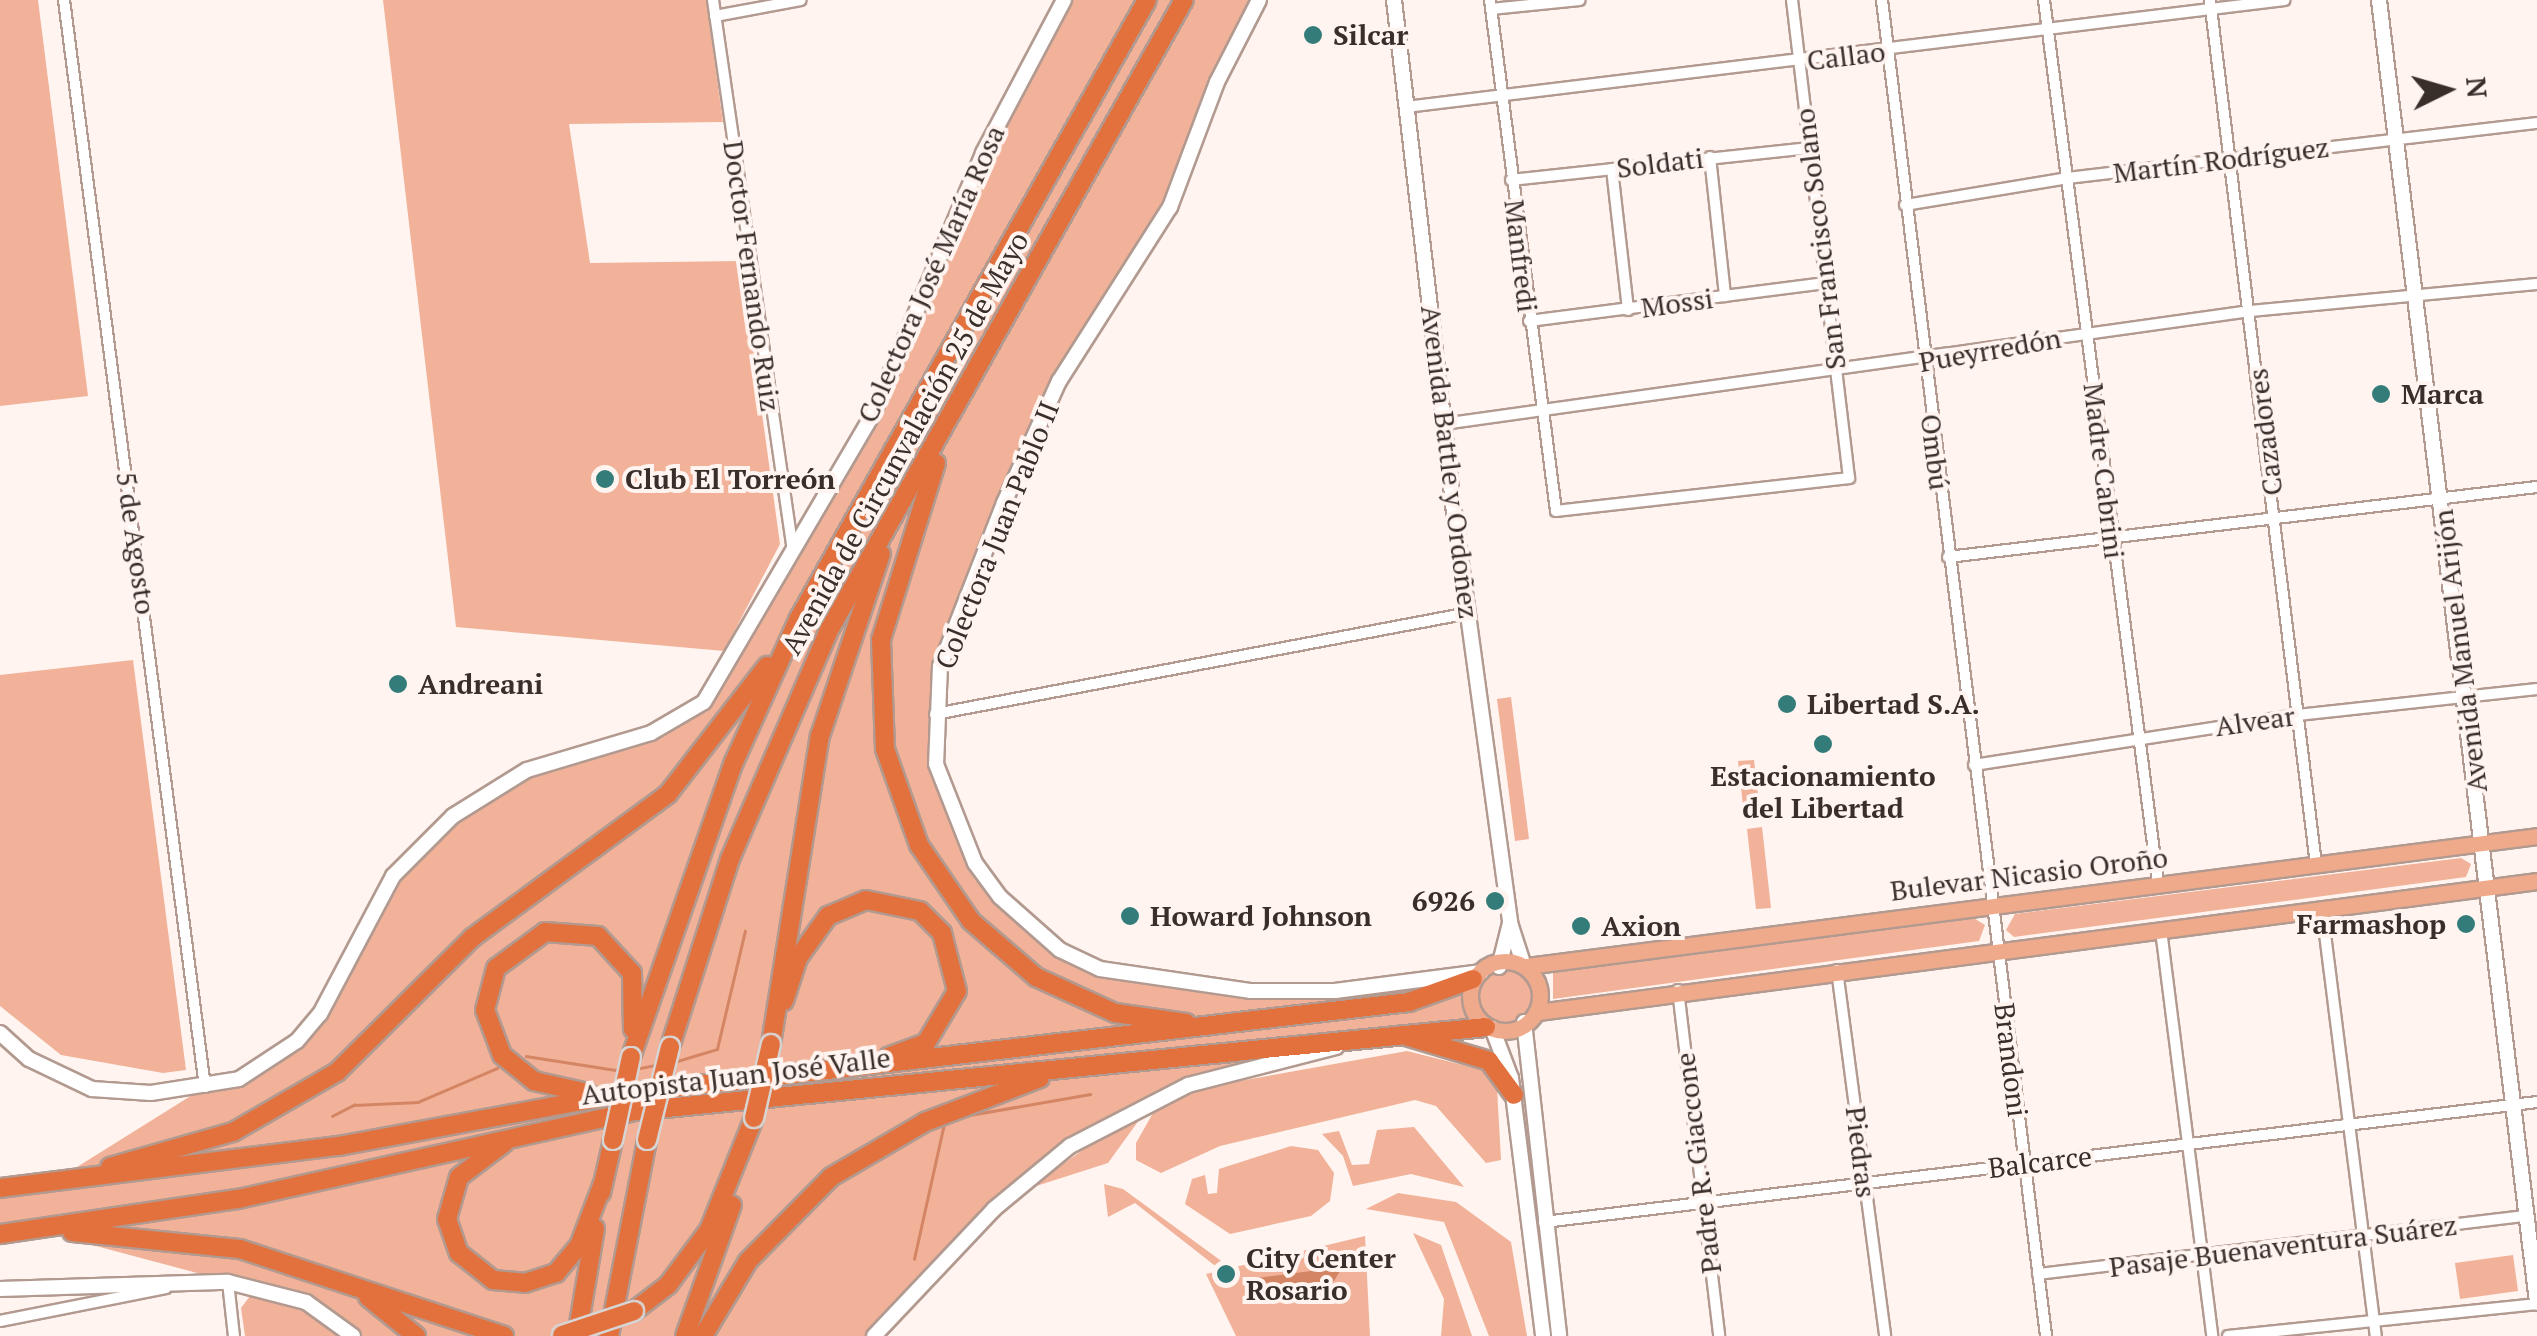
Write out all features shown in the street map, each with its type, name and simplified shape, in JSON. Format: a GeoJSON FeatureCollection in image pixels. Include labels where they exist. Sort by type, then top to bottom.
{"type":"FeatureCollection","features":[{"type":"Feature","properties":{"kind":"highway","name":"Avenida de Circunvalación 25 de Mayo"},"geometry":{"type":"LineString","coordinates":[[577,1336],[603,1182],[632,1057],[734,762],[798,620],[1147,0]]}},
{"type":"Feature","properties":{"kind":"highway","name":"Avenida de Circunvalación 25 de Mayo"},"geometry":{"type":"LineString","coordinates":[[608,1336],[647,1140],[697,950],[766,770],[828,632],[948,428],[1184,0]]}},
{"type":"Feature","properties":{"kind":"highway"},"geometry":{"type":"LineString","coordinates":[[948,428],[893,582],[882,640],[885,749],[918,845],[972,922],[1036,978],[1115,1013],[1232,1026]]}},
{"type":"Feature","properties":{"kind":"highway"},"geometry":{"type":"LineString","coordinates":[[685,1336],[754,1118],[771,1044],[820,736],[893,521]]}},
{"type":"Feature","properties":{"kind":"highway"},"geometry":{"type":"LineString","coordinates":[[53,1182],[233,1132],[337,1072],[472,938],[668,794],[716,740],[798,620]]}},
{"type":"Feature","properties":{"kind":"highway"},"geometry":{"type":"LineString","coordinates":[[771,1044],[798,958],[828,916],[866,900],[920,911],[956,963],[950,1011],[926,1043],[835,1072]]}},
{"type":"Feature","properties":{"kind":"highway"},"geometry":{"type":"LineString","coordinates":[[613,1095],[553,1089],[502,1055],[485,1010],[496,968],[545,932],[585,932],[612,944],[636,994],[632,1057]]}},
{"type":"Feature","properties":{"kind":"highway","name":"Autopista Juan José Valle"},"geometry":{"type":"LineString","coordinates":[[0,1188],[339,1146],[613,1095],[1232,1026],[1409,1002],[1478,976]]}},
{"type":"Feature","properties":{"kind":"highway","name":"Autopista Juan José Valle"},"geometry":{"type":"LineString","coordinates":[[0,1234],[238,1199],[536,1130],[636,1111],[1373,1034],[1489,1027]]}},
{"type":"Feature","properties":{"kind":"highway"},"geometry":{"type":"LineString","coordinates":[[1397,1033],[1489,1062],[1514,1095]]}},
{"type":"Feature","properties":{"kind":"highway"},"geometry":{"type":"LineString","coordinates":[[704,1336],[748,1261],[786,1218],[874,1147],[1002,1090],[1114,1062]]}},
{"type":"Feature","properties":{"kind":"highway"},"geometry":{"type":"LineString","coordinates":[[559,1336],[634,1310],[668,1285],[709,1230],[754,1118]]}},
{"type":"Feature","properties":{"kind":"highway"},"geometry":{"type":"LineString","coordinates":[[536,1130],[486,1152],[459,1178],[448,1220],[470,1266],[511,1284],[556,1272],[579,1246],[603,1182]]}},
{"type":"Feature","properties":{"kind":"highway"},"geometry":{"type":"LineString","coordinates":[[36,1230],[240,1249],[504,1336]]}},
{"type":"Feature","properties":{"kind":"highway"},"geometry":{"type":"LineString","coordinates":[[352,1284],[416,1336]]}},
{"type":"Feature","properties":{"kind":"main road","name":"Colectora José María Rosa"},"geometry":{"type":"LineString","coordinates":[[0,1033],[29,1059],[92,1089],[205,1086],[239,1078],[297,1041],[320,1014],[393,876],[453,816],[526,770],[651,733],[704,702],[873,414],[990,137],[1064,0]]}},
{"type":"Feature","properties":{"kind":"main road","name":"Colectora Juan Pablo II"},"geometry":{"type":"LineString","coordinates":[[1259,0],[1217,82],[1170,207],[1060,382],[1020,468],[940,666],[933,715],[936,764],[975,863],[1033,929],[1100,969],[1250,991],[1335,991],[1478,976]]}},
{"type":"Feature","properties":{"kind":"main road","name":"Avenida Battle y Ordoñez"},"geometry":{"type":"LineString","coordinates":[[1394,0],[1443,424],[1510,923],[1525,966]]}},
{"type":"Feature","properties":{"kind":"main road","name":"Avenida Manuel Arijón"},"geometry":{"type":"LineString","coordinates":[[2380,0],[2537,1303]]}},
{"type":"Feature","properties":{"kind":"main road","name":"Bulevar Nicasio Oroño"},"geometry":{"type":"LineString","coordinates":[[1525,966],[2537,836]]}},
{"type":"Feature","properties":{"kind":"main road"},"geometry":{"type":"LineString","coordinates":[[1489,1027],[1678,990],[2537,881]]}},
{"type":"Feature","properties":{"kind":"main road","name":"Avenida Battle y Ordoñez"},"geometry":{"type":"LineString","coordinates":[[1498,968],[1510,923]]}},
{"type":"Feature","properties":{"kind":"main road"},"geometry":{"type":"LineString","coordinates":[[1543,1336],[1514,1095],[1489,1027],[1468,1006],[1478,976],[1498,968],[1525,966],[1543,989],[1531,1017],[1544,1222],[1558,1336]]}},
{"type":"Feature","properties":{"kind":"main road"},"geometry":{"type":"LineString","coordinates":[[874,1336],[994,1208],[1070,1146],[1188,1085],[1373,1034]]}},
{"type":"Feature","properties":{"kind":"main road"},"geometry":{"type":"LineString","coordinates":[[0,1290],[228,1282],[306,1302],[353,1336]]}},
{"type":"Feature","properties":{"kind":"street","name":"5 de Agosto"},"geometry":{"type":"LineString","coordinates":[[64,0],[205,1086]]}},
{"type":"Feature","properties":{"kind":"street","name":"Doctor Fernando Ruiz"},"geometry":{"type":"LineString","coordinates":[[713,0],[793,552]]}},
{"type":"Feature","properties":{"kind":"street"},"geometry":{"type":"LineString","coordinates":[[715,16],[801,0]]}},
{"type":"Feature","properties":{"kind":"street"},"geometry":{"type":"LineString","coordinates":[[1491,5],[1580,0]]}},
{"type":"Feature","properties":{"kind":"street","name":"San Francisco Solano"},"geometry":{"type":"LineString","coordinates":[[1556,511],[1848,478],[1792,0]]}},
{"type":"Feature","properties":{"kind":"street","name":"Ombú"},"geometry":{"type":"LineString","coordinates":[[1882,0],[1992,903]]}},
{"type":"Feature","properties":{"kind":"street","name":"Madre Cabrini"},"geometry":{"type":"LineString","coordinates":[[2044,0],[2158,882]]}},
{"type":"Feature","properties":{"kind":"street","name":"Callao"},"geometry":{"type":"LineString","coordinates":[[1406,107],[1888,51],[2210,4],[2285,0]]}},
{"type":"Feature","properties":{"kind":"street","name":"Cazadores"},"geometry":{"type":"LineString","coordinates":[[2210,4],[2316,864]]}},
{"type":"Feature","properties":{"kind":"street","name":"Manfredi"},"geometry":{"type":"LineString","coordinates":[[1491,5],[1556,511]]}},
{"type":"Feature","properties":{"kind":"street","name":"Martín Rodríguez"},"geometry":{"type":"LineString","coordinates":[[1905,205],[2068,178],[2537,123]]}},
{"type":"Feature","properties":{"kind":"street","name":"Soldati"},"geometry":{"type":"LineString","coordinates":[[1512,180],[1808,148]]}},
{"type":"Feature","properties":{"kind":"street"},"geometry":{"type":"LineString","coordinates":[[1710,157],[1725,296]]}},
{"type":"Feature","properties":{"kind":"street"},"geometry":{"type":"LineString","coordinates":[[1612,169],[1628,310]]}},
{"type":"Feature","properties":{"kind":"street","name":"Mossi"},"geometry":{"type":"LineString","coordinates":[[1529,321],[1826,283]]}},
{"type":"Feature","properties":{"kind":"street","name":"Pueyrredón"},"geometry":{"type":"LineString","coordinates":[[1443,424],[1924,363],[2086,333],[2250,311],[2537,284]]}},
{"type":"Feature","properties":{"kind":"street"},"geometry":{"type":"LineString","coordinates":[[1948,557],[2275,513],[2440,494],[2537,488]]}},
{"type":"Feature","properties":{"kind":"street"},"geometry":{"type":"LineString","coordinates":[[933,715],[1470,613]]}},
{"type":"Feature","properties":{"kind":"street","name":"Alvear"},"geometry":{"type":"LineString","coordinates":[[1974,765],[2298,714],[2537,689]]}},
{"type":"Feature","properties":{"kind":"street","name":"Brandoni"},"geometry":{"type":"LineString","coordinates":[[1992,903],[2046,1336]]}},
{"type":"Feature","properties":{"kind":"street"},"geometry":{"type":"LineString","coordinates":[[2322,910],[2376,1336]]}},
{"type":"Feature","properties":{"kind":"street"},"geometry":{"type":"LineString","coordinates":[[2160,930],[2212,1336]]}},
{"type":"Feature","properties":{"kind":"street","name":"Piedras"},"geometry":{"type":"LineString","coordinates":[[1837,969],[1886,1336]]}},
{"type":"Feature","properties":{"kind":"street","name":"Padre R. Giaccone"},"geometry":{"type":"LineString","coordinates":[[1678,990],[1718,1336]]}},
{"type":"Feature","properties":{"kind":"street","name":"Balcarce"},"geometry":{"type":"LineString","coordinates":[[1544,1222],[2537,1102]]}},
{"type":"Feature","properties":{"kind":"street","name":"Pasaje Buenaventura Suárez"},"geometry":{"type":"LineString","coordinates":[[2038,1274],[2527,1216]]}},
{"type":"Feature","properties":{"kind":"street"},"geometry":{"type":"LineString","coordinates":[[228,1282],[234,1336]]}},
{"type":"Feature","properties":{"kind":"street"},"geometry":{"type":"LineString","coordinates":[[0,1321],[174,1286]]}},
{"type":"Feature","properties":{"kind":"street"},"geometry":{"type":"LineString","coordinates":[[2228,1336],[2537,1303]]}},
{"type":"Feature","properties":{"kind":"shaded area"},"geometry":{"type":"Polygon","coordinates":[[[0,0],[38,0],[88,396],[0,406],[0,0]]]}},
{"type":"Feature","properties":{"kind":"shaded area","name":"Club El Torreón"},"geometry":{"type":"Polygon","coordinates":[[[383,0],[706,0],[723,122],[569,124],[590,263],[741,261],[780,544],[724,651],[456,627],[383,0]]]}},
{"type":"Feature","properties":{"kind":"shaded area"},"geometry":{"type":"Polygon","coordinates":[[[1064,0],[1259,0],[1170,207],[1059,381],[940,666],[936,765],[975,863],[1060,950],[1136,978],[1335,991],[1524,966],[1543,989],[1538,1012],[1505,1028],[1397,1033],[1225,1074],[1128,1112],[994,1209],[874,1336],[353,1336],[306,1302],[36,1230],[39,1219],[0,1223],[0,1194],[53,1182],[205,1087],[269,1063],[320,1014],[364,921],[425,842],[527,770],[651,733],[704,702],[873,414],[961,209],[1064,0]]]}},
{"type":"Feature","properties":{"kind":"shaded area"},"geometry":{"type":"Polygon","coordinates":[[[133,660],[186,1070],[163,1073],[61,1055],[0,1006],[0,675],[133,660]]]}},
{"type":"Feature","properties":{"kind":"shaded area"},"geometry":{"type":"Polygon","coordinates":[[[1511,697],[1529,839],[1515,841],[1497,699],[1511,697]]]}},
{"type":"Feature","properties":{"kind":"shaded area"},"geometry":{"type":"Polygon","coordinates":[[[1754,760],[1760,813],[1744,814],[1738,761],[1754,760]]]}},
{"type":"Feature","properties":{"kind":"shaded area"},"geometry":{"type":"Polygon","coordinates":[[[1762,827],[1771,908],[1756,909],[1747,829],[1762,827]]]}},
{"type":"Feature","properties":{"kind":"shaded area"},"geometry":{"type":"Polygon","coordinates":[[[2461,858],[2471,864],[2466,877],[2014,937],[2006,930],[2015,914],[2461,858]]]}},
{"type":"Feature","properties":{"kind":"shaded area"},"geometry":{"type":"Polygon","coordinates":[[[1972,917],[1985,925],[1979,941],[1553,999],[1553,969],[1972,917]]]}},
{"type":"Feature","properties":{"kind":"shaded area"},"geometry":{"type":"Polygon","coordinates":[[[1407,1051],[1487,1071],[1497,1088],[1501,1160],[1486,1163],[1436,1106],[1415,1100],[1220,1146],[1161,1173],[1136,1160],[1136,1143],[1157,1106],[1195,1089],[1407,1051]]]}},
{"type":"Feature","properties":{"kind":"shaded area"},"geometry":{"type":"Polygon","coordinates":[[[1142,1116],[1108,1163],[1030,1188],[1106,1133],[1142,1116]]]}},
{"type":"Feature","properties":{"kind":"shaded area"},"geometry":{"type":"Polygon","coordinates":[[[1414,1127],[1464,1187],[1411,1174],[1353,1186],[1343,1156],[1322,1134],[1339,1131],[1352,1165],[1369,1164],[1377,1130],[1414,1127]]]}},
{"type":"Feature","properties":{"kind":"shaded area"},"geometry":{"type":"Polygon","coordinates":[[[1291,1146],[1318,1150],[1334,1173],[1330,1201],[1311,1216],[1230,1234],[1185,1204],[1192,1179],[1205,1175],[1208,1194],[1217,1193],[1219,1169],[1291,1146]]]}},
{"type":"Feature","properties":{"kind":"shaded area"},"geometry":{"type":"Polygon","coordinates":[[[1104,1184],[1123,1189],[1224,1263],[1214,1265],[1135,1203],[1108,1217],[1104,1184]]]}},
{"type":"Feature","properties":{"kind":"shaded area"},"geometry":{"type":"Polygon","coordinates":[[[1398,1193],[1456,1202],[1511,1242],[1527,1336],[1489,1336],[1444,1222],[1366,1209],[1398,1193]]]}},
{"type":"Feature","properties":{"kind":"shaded area"},"geometry":{"type":"Polygon","coordinates":[[[1413,1233],[1441,1245],[1472,1336],[1441,1336],[1444,1299],[1413,1233]]]}},
{"type":"Feature","properties":{"kind":"shaded area"},"geometry":{"type":"Polygon","coordinates":[[[1365,1236],[1370,1336],[1236,1336],[1206,1274],[1365,1236]]]}},
{"type":"Feature","properties":{"kind":"shaded area"},"geometry":{"type":"Polygon","coordinates":[[[2513,1255],[2518,1291],[2460,1299],[2455,1263],[2513,1255]]]}},
{"type":"Feature","properties":{"kind":"shaded area"},"geometry":{"type":"Polygon","coordinates":[[[1330,1261],[1342,1268],[1334,1281],[1252,1289],[1257,1278],[1319,1270],[1330,1261]]]}},
{"type":"Feature","properties":{"kind":"shaded area"},"geometry":{"type":"Polygon","coordinates":[[[250,1296],[296,1306],[344,1336],[245,1336],[241,1308],[250,1296]]]}},
{"type":"Feature","properties":{"kind":"waterway"},"geometry":{"type":"LineString","coordinates":[[674,1062],[717,1049],[745,931]]}},
{"type":"Feature","properties":{"kind":"waterway"},"geometry":{"type":"LineString","coordinates":[[526,1056],[622,1071]]}},
{"type":"Feature","properties":{"kind":"waterway"},"geometry":{"type":"LineString","coordinates":[[635,1069],[656,1065]]}},
{"type":"Feature","properties":{"kind":"waterway"},"geometry":{"type":"LineString","coordinates":[[332,1116],[354,1105],[418,1102],[497,1068]]}},
{"type":"Feature","properties":{"kind":"waterway"},"geometry":{"type":"LineString","coordinates":[[964,1116],[1090,1094]]}},
{"type":"Feature","properties":{"kind":"waterway"},"geometry":{"type":"LineString","coordinates":[[914,1259],[944,1124]]}},
{"type":"Feature","properties":{"kind":"place","name":"Silcar"},"geometry":{"type":"Point","coordinates":[1313,35]}},
{"type":"Feature","properties":{"kind":"place","name":"Marca"},"geometry":{"type":"Point","coordinates":[2381,394]}},
{"type":"Feature","properties":{"kind":"place","name":"Club El Torreón"},"geometry":{"type":"Point","coordinates":[605,479]}},
{"type":"Feature","properties":{"kind":"place","name":"Andreani"},"geometry":{"type":"Point","coordinates":[398,684]}},
{"type":"Feature","properties":{"kind":"place","name":"Libertad S.A."},"geometry":{"type":"Point","coordinates":[1787,704]}},
{"type":"Feature","properties":{"kind":"place","name":"Estacionamiento del Libertad"},"geometry":{"type":"Point","coordinates":[1823,744]}},
{"type":"Feature","properties":{"kind":"place","name":"6926"},"geometry":{"type":"Point","coordinates":[1495,901]}},
{"type":"Feature","properties":{"kind":"place","name":"Howard Johnson"},"geometry":{"type":"Point","coordinates":[1130,916]}},
{"type":"Feature","properties":{"kind":"place","name":"Farmashop"},"geometry":{"type":"Point","coordinates":[2466,924]}},
{"type":"Feature","properties":{"kind":"place","name":"Axion"},"geometry":{"type":"Point","coordinates":[1581,926]}},
{"type":"Feature","properties":{"kind":"place","name":"City Center Rosario"},"geometry":{"type":"Point","coordinates":[1226,1274]}}]}
